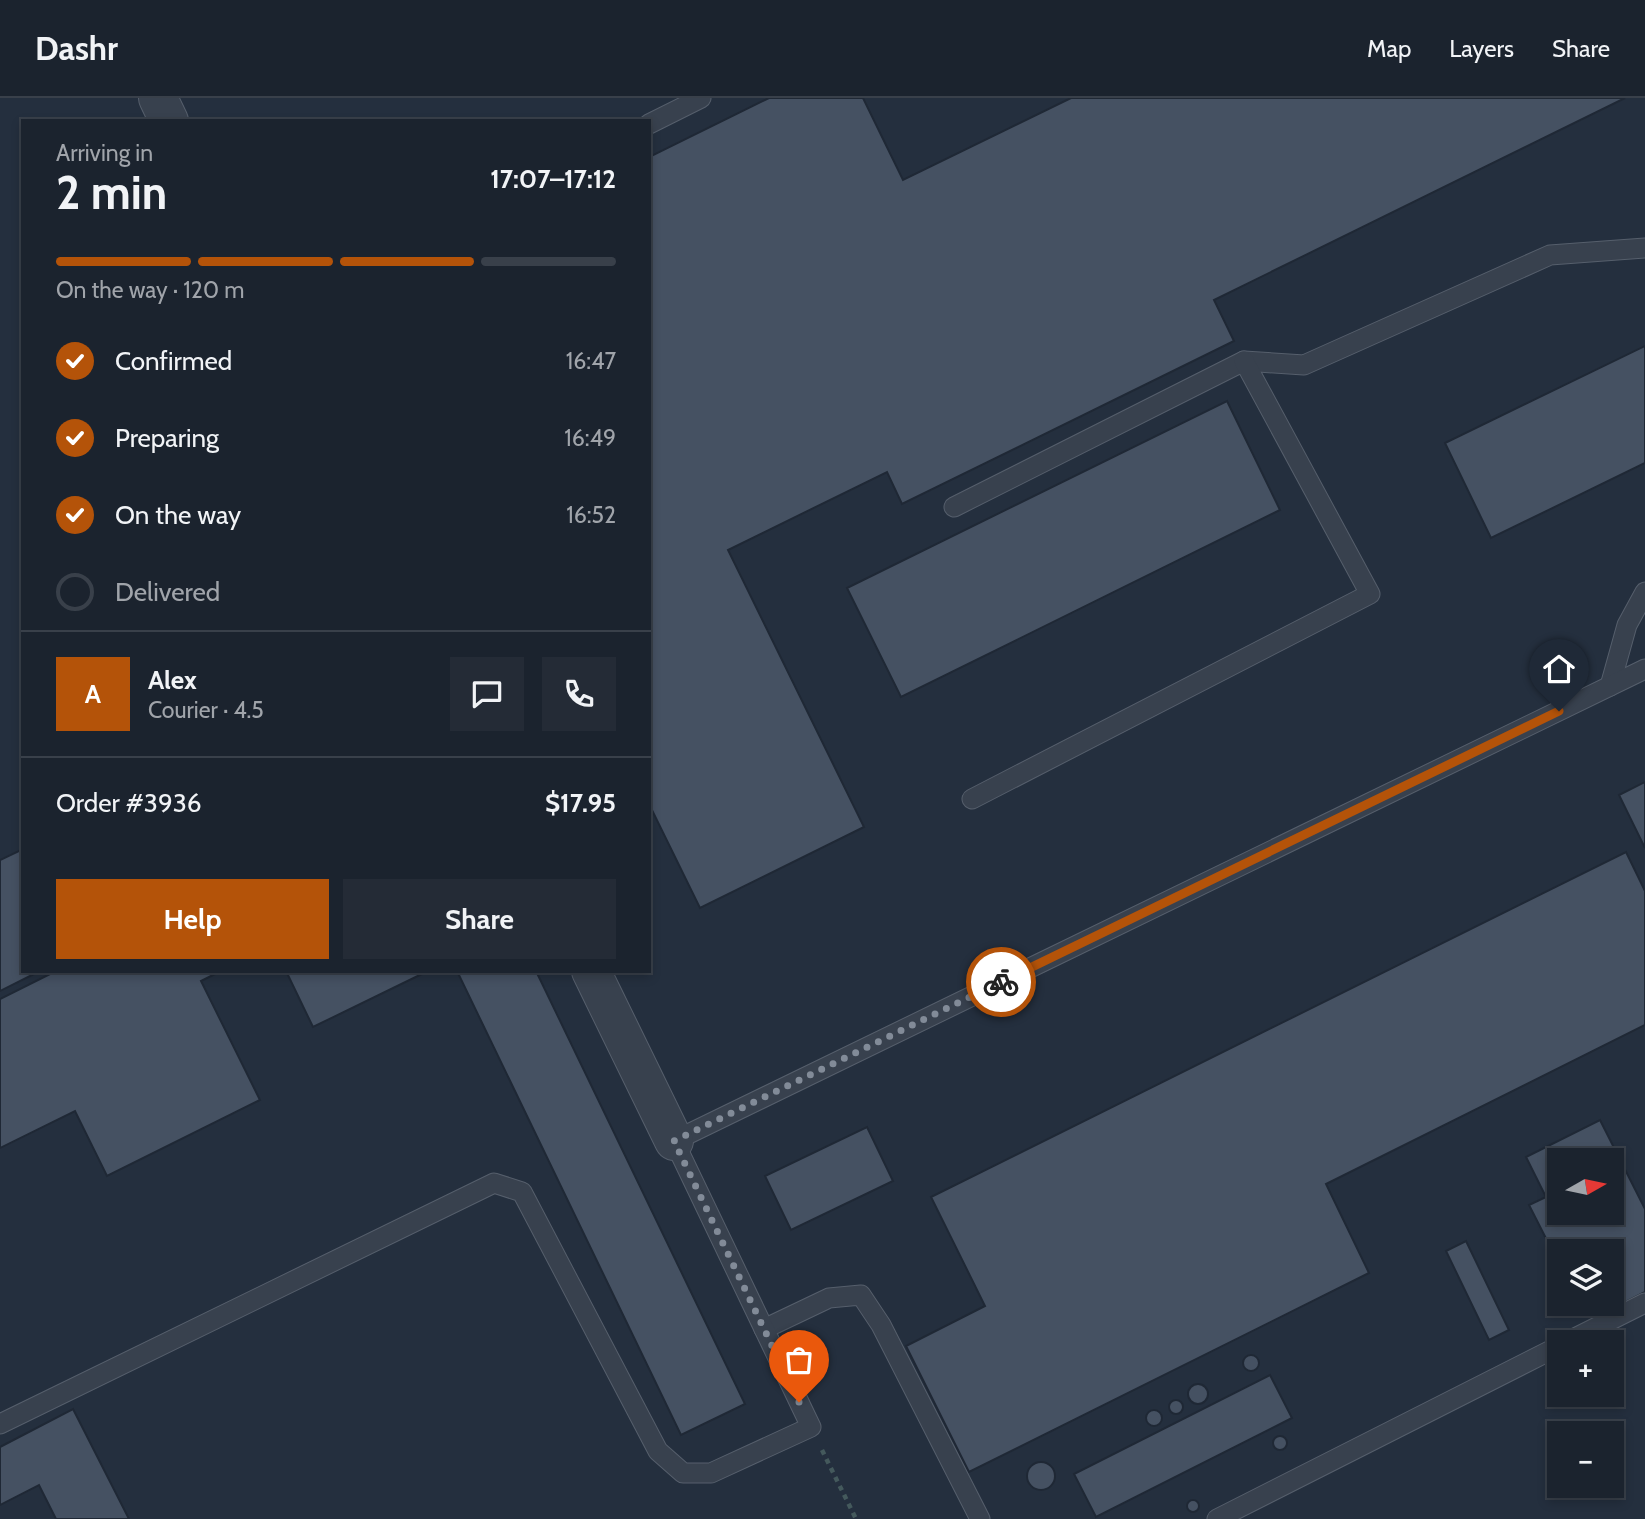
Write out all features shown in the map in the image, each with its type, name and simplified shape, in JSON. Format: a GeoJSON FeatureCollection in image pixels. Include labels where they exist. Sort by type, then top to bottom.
{"type":"FeatureCollection","features":[{"type":"Feature","properties":{"kind":"street"},"geometry":{"type":"LineString","coordinates":[[158,98],[168,119]]}},
{"type":"Feature","properties":{"kind":"street"},"geometry":{"type":"LineString","coordinates":[[592,973],[674,1141]]}},
{"type":"Feature","properties":{"kind":"lane"},"geometry":{"type":"LineString","coordinates":[[651,123],[701,98]]}},
{"type":"Feature","properties":{"kind":"lane"},"geometry":{"type":"LineString","coordinates":[[954,507],[1244,361],[1304,365],[1550,255],[1645,248]]}},
{"type":"Feature","properties":{"kind":"lane"},"geometry":{"type":"LineString","coordinates":[[972,799],[1370,594],[1244,361]]}},
{"type":"Feature","properties":{"kind":"lane"},"geometry":{"type":"LineString","coordinates":[[1609,687],[1628,625],[1645,592]]}},
{"type":"Feature","properties":{"kind":"lane"},"geometry":{"type":"LineString","coordinates":[[0,1424],[494,1182],[522,1192],[658,1451],[683,1473],[711,1473],[811,1427],[674,1141],[1645,669]]}},
{"type":"Feature","properties":{"kind":"lane"},"geometry":{"type":"LineString","coordinates":[[764,1329],[829,1298],[861,1295],[881,1325],[979,1519]]}},
{"type":"Feature","properties":{"kind":"lane"},"geometry":{"type":"LineString","coordinates":[[1591,1330],[1645,1303]]}},
{"type":"Feature","properties":{"kind":"lane"},"geometry":{"type":"LineString","coordinates":[[1217,1519],[1547,1352]]}},
{"type":"Feature","properties":{"kind":"path"},"geometry":{"type":"LineString","coordinates":[[811,1427],[856,1519]]}},
{"type":"Feature","properties":{"kind":"building"},"geometry":{"type":"Polygon","coordinates":[[[769,98],[863,98],[903,180],[1071,98],[1625,98],[1214,300],[1234,341],[902,504],[887,472],[728,550],[864,827],[700,908],[651,808],[651,156],[769,98]]]}},
{"type":"Feature","properties":{"kind":"building"},"geometry":{"type":"Polygon","coordinates":[[[1645,346],[1645,463],[1491,538],[1445,443],[1645,346]]]}},
{"type":"Feature","properties":{"kind":"building"},"geometry":{"type":"Polygon","coordinates":[[[1227,401],[1280,510],[901,697],[847,588],[1227,401]]]}},
{"type":"Feature","properties":{"kind":"building"},"geometry":{"type":"Polygon","coordinates":[[[1645,782],[1645,848],[1619,795],[1645,782]]]}},
{"type":"Feature","properties":{"kind":"building"},"geometry":{"type":"Polygon","coordinates":[[[21,850],[21,973],[36,973],[0,991],[0,860],[21,850]]]}},
{"type":"Feature","properties":{"kind":"building"},"geometry":{"type":"Polygon","coordinates":[[[1626,852],[1645,891],[1645,1025],[1326,1184],[1369,1273],[969,1472],[906,1346],[985,1306],[931,1197],[1626,852]]]}},
{"type":"Feature","properties":{"kind":"building"},"geometry":{"type":"Polygon","coordinates":[[[52,973],[217,973],[201,981],[260,1100],[107,1176],[75,1111],[0,1148],[0,999],[52,973]]]}},
{"type":"Feature","properties":{"kind":"building"},"geometry":{"type":"Polygon","coordinates":[[[287,973],[424,973],[313,1027],[287,973]]]}},
{"type":"Feature","properties":{"kind":"building"},"geometry":{"type":"Polygon","coordinates":[[[458,973],[537,973],[745,1404],[681,1435],[458,973]]]}},
{"type":"Feature","properties":{"kind":"building"},"geometry":{"type":"Polygon","coordinates":[[[1600,1120],[1614,1148],[1547,1148],[1547,1225],[1624,1225],[1624,1167],[1645,1209],[1645,1292],[1624,1303],[1624,1239],[1547,1240],[1529,1205],[1546,1197],[1526,1157],[1600,1120]]]}},
{"type":"Feature","properties":{"kind":"building"},"geometry":{"type":"Polygon","coordinates":[[[867,1127],[893,1181],[791,1230],[765,1176],[867,1127]]]}},
{"type":"Feature","properties":{"kind":"building"},"geometry":{"type":"Polygon","coordinates":[[[1466,1241],[1509,1330],[1489,1340],[1446,1251],[1466,1241]]]}},
{"type":"Feature","properties":{"kind":"building"},"geometry":{"type":"Polygon","coordinates":[[[1251,1355],[1257,1357],[1257,1369],[1251,1371],[1245,1369],[1243,1363],[1245,1357],[1251,1355]]]}},
{"type":"Feature","properties":{"kind":"building"},"geometry":{"type":"Polygon","coordinates":[[[1270,1375],[1292,1418],[1096,1517],[1074,1474],[1270,1375]]]}},
{"type":"Feature","properties":{"kind":"building"},"geometry":{"type":"Polygon","coordinates":[[[1198,1384],[1205,1387],[1208,1394],[1205,1401],[1198,1404],[1191,1401],[1188,1394],[1191,1387],[1198,1384]]]}},
{"type":"Feature","properties":{"kind":"building"},"geometry":{"type":"Polygon","coordinates":[[[1173,1400],[1179,1400],[1183,1407],[1179,1414],[1173,1414],[1169,1410],[1169,1404],[1173,1400]]]}},
{"type":"Feature","properties":{"kind":"building"},"geometry":{"type":"Polygon","coordinates":[[[73,1409],[129,1519],[56,1519],[39,1485],[0,1505],[0,1447],[73,1409]]]}},
{"type":"Feature","properties":{"kind":"building"},"geometry":{"type":"Polygon","coordinates":[[[1151,1410],[1157,1410],[1162,1418],[1160,1424],[1151,1426],[1146,1421],[1146,1415],[1151,1410]]]}},
{"type":"Feature","properties":{"kind":"building"},"geometry":{"type":"Polygon","coordinates":[[[1280,1436],[1285,1438],[1285,1448],[1280,1450],[1275,1448],[1273,1443],[1275,1438],[1280,1436]]]}},
{"type":"Feature","properties":{"kind":"building"},"geometry":{"type":"Polygon","coordinates":[[[1041,1462],[1051,1466],[1055,1476],[1051,1486],[1041,1490],[1031,1486],[1027,1476],[1031,1466],[1041,1462]]]}},
{"type":"Feature","properties":{"kind":"building"},"geometry":{"type":"Polygon","coordinates":[[[1193,1500],[1199,1506],[1193,1512],[1187,1506],[1193,1500]]]}},
{"type":"Feature","properties":{"kind":"way so far"},"geometry":{"type":"LineString","coordinates":[[799,1402],[674,1141],[1001,982]]}},
{"type":"Feature","properties":{"kind":"route"},"geometry":{"type":"LineString","coordinates":[[1001,982],[1559,711]]}}]}
